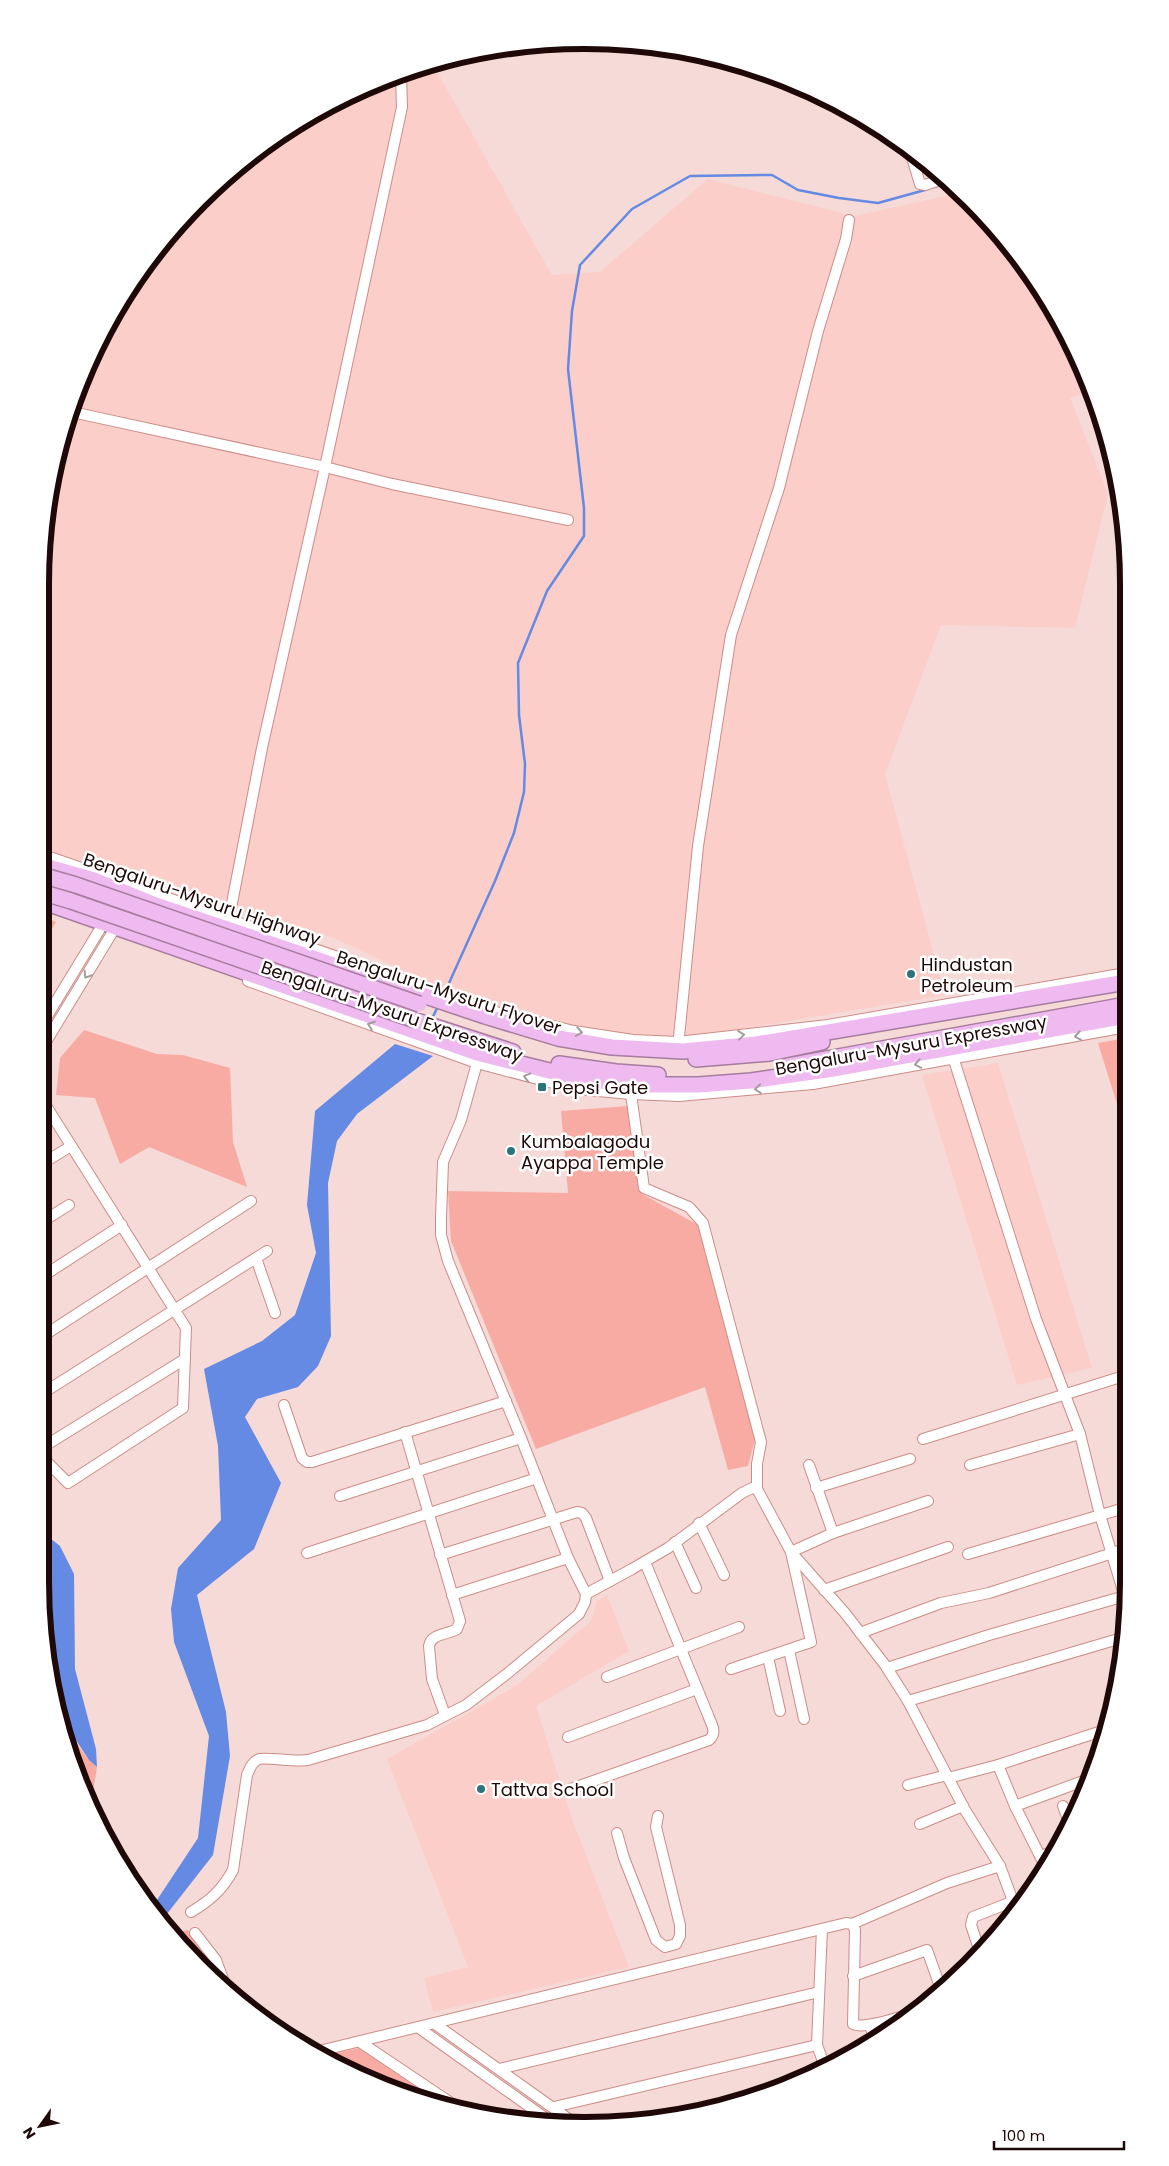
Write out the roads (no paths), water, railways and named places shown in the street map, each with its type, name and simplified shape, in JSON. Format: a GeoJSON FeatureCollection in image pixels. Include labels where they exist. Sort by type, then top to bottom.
{"type":"FeatureCollection","features":[{"type":"Feature","properties":{"kind":"highway","name":"Bengaluru-Mysuru Highway"},"geometry":{"type":"LineString","coordinates":[[49,867],[94,880],[153,904],[228,924],[558,1038],[612,1047],[756,1044],[1120,983]]}},
{"type":"Feature","properties":{"kind":"highway","name":"Bengaluru-Mysuru Flyover"},"geometry":{"type":"LineString","coordinates":[[49,877],[488,1028],[539,1042],[618,1056],[694,1059],[753,1055],[1120,990]]}},
{"type":"Feature","properties":{"kind":"highway","name":"Bengaluru-Mysuru Expressway"},"geometry":{"type":"LineString","coordinates":[[49,894],[71,901],[421,1035]]}},
{"type":"Feature","properties":{"kind":"highway","name":"Bengaluru-Mysuru Expressway"},"geometry":{"type":"LineString","coordinates":[[49,904],[216,965],[477,1053],[578,1078],[630,1084],[698,1085],[751,1081],[833,1069],[1120,1017]]}},
{"type":"Feature","properties":{"kind":"highway","name":"Bengaluru-Mysuru Flyover"},"geometry":{"type":"LineString","coordinates":[[421,1035],[509,1051],[562,1064],[642,1074],[694,1075],[772,1069],[1120,1006]]}},
{"type":"Feature","properties":{"kind":"street"},"geometry":{"type":"LineString","coordinates":[[216,965],[228,924],[262,748],[325,467],[402,107],[401,81]]}},
{"type":"Feature","properties":{"kind":"street"},"geometry":{"type":"LineString","coordinates":[[913,161],[920,184],[925,185],[937,181]]}},
{"type":"Feature","properties":{"kind":"street"},"geometry":{"type":"LineString","coordinates":[[849,220],[846,239],[818,331],[779,488],[732,635],[698,846],[678,1046],[828,1024],[1120,974]]}},
{"type":"Feature","properties":{"kind":"street"},"geometry":{"type":"LineString","coordinates":[[77,413],[325,467],[401,486],[568,520]]}},
{"type":"Feature","properties":{"kind":"street"},"geometry":{"type":"LineString","coordinates":[[49,857],[228,924]]}},
{"type":"Feature","properties":{"kind":"street","name":"Bengaluru-Mysuru Expressway"},"geometry":{"type":"LineString","coordinates":[[49,911],[112,933],[216,965]]}},
{"type":"Feature","properties":{"kind":"street"},"geometry":{"type":"LineString","coordinates":[[49,1013],[100,929]]}},
{"type":"Feature","properties":{"kind":"street"},"geometry":{"type":"LineString","coordinates":[[49,1037],[112,933]]}},
{"type":"Feature","properties":{"kind":"street","name":"Bengaluru-Mysuru Expressway"},"geometry":{"type":"LineString","coordinates":[[421,1035],[477,1063],[577,1088],[631,1094],[679,1096],[813,1084],[1120,1028]]}},
{"type":"Feature","properties":{"kind":"street"},"geometry":{"type":"LineString","coordinates":[[953,1057],[1036,1319],[1080,1434],[1100,1515],[1120,1581]]}},
{"type":"Feature","properties":{"kind":"street"},"geometry":{"type":"LineString","coordinates":[[192,1912],[212,1899],[226,1883],[233,1870],[247,1775],[251,1765],[260,1759],[294,1762],[308,1760],[414,1730],[466,1705],[568,1624],[579,1614],[585,1602],[586,1594],[568,1558],[448,1261],[442,1235],[443,1162],[461,1120],[477,1063]]}},
{"type":"Feature","properties":{"kind":"street"},"geometry":{"type":"LineString","coordinates":[[631,1094],[644,1188],[689,1207],[703,1223],[761,1442],[757,1464],[757,1489],[791,1552],[860,1632],[887,1668],[908,1701],[963,1806],[1000,1866],[1014,1901],[973,1917],[971,1925],[978,1945]]}},
{"type":"Feature","properties":{"kind":"street"},"geometry":{"type":"LineString","coordinates":[[49,1112],[186,1328],[183,1408],[68,1483],[49,1465]]}},
{"type":"Feature","properties":{"kind":"street"},"geometry":{"type":"LineString","coordinates":[[49,1159],[71,1146]]}},
{"type":"Feature","properties":{"kind":"street"},"geometry":{"type":"LineString","coordinates":[[49,1332],[251,1202]]}},
{"type":"Feature","properties":{"kind":"street"},"geometry":{"type":"LineString","coordinates":[[49,1217],[69,1205]]}},
{"type":"Feature","properties":{"kind":"street"},"geometry":{"type":"LineString","coordinates":[[49,1272],[122,1226]]}},
{"type":"Feature","properties":{"kind":"street"},"geometry":{"type":"LineString","coordinates":[[49,1389],[267,1251]]}},
{"type":"Feature","properties":{"kind":"street"},"geometry":{"type":"LineString","coordinates":[[256,1258],[275,1313]]}},
{"type":"Feature","properties":{"kind":"street"},"geometry":{"type":"LineString","coordinates":[[49,1443],[185,1359]]}},
{"type":"Feature","properties":{"kind":"street"},"geometry":{"type":"LineString","coordinates":[[923,1439],[1120,1377]]}},
{"type":"Feature","properties":{"kind":"street"},"geometry":{"type":"LineString","coordinates":[[284,1405],[302,1458],[307,1462],[506,1401]]}},
{"type":"Feature","properties":{"kind":"street"},"geometry":{"type":"LineString","coordinates":[[405,1432],[460,1621],[460,1626],[453,1632],[436,1636],[429,1646],[432,1679],[445,1715]]}},
{"type":"Feature","properties":{"kind":"street"},"geometry":{"type":"LineString","coordinates":[[970,1465],[1080,1434]]}},
{"type":"Feature","properties":{"kind":"street"},"geometry":{"type":"LineString","coordinates":[[340,1496],[521,1438]]}},
{"type":"Feature","properties":{"kind":"street"},"geometry":{"type":"LineString","coordinates":[[816,1488],[910,1459]]}},
{"type":"Feature","properties":{"kind":"street"},"geometry":{"type":"LineString","coordinates":[[809,1465],[833,1533]]}},
{"type":"Feature","properties":{"kind":"street"},"geometry":{"type":"LineString","coordinates":[[307,1553],[537,1478]]}},
{"type":"Feature","properties":{"kind":"street"},"geometry":{"type":"LineString","coordinates":[[586,1594],[645,1562],[742,1493],[752,1488],[757,1489]]}},
{"type":"Feature","properties":{"kind":"street"},"geometry":{"type":"LineString","coordinates":[[791,1552],[833,1533],[928,1501]]}},
{"type":"Feature","properties":{"kind":"street"},"geometry":{"type":"LineString","coordinates":[[968,1554],[1120,1509]]}},
{"type":"Feature","properties":{"kind":"street"},"geometry":{"type":"LineString","coordinates":[[440,1555],[577,1512],[582,1513],[586,1518],[610,1581]]}},
{"type":"Feature","properties":{"kind":"street"},"geometry":{"type":"LineString","coordinates":[[699,1524],[724,1575]]}},
{"type":"Feature","properties":{"kind":"street"},"geometry":{"type":"LineString","coordinates":[[675,1542],[696,1588]]}},
{"type":"Feature","properties":{"kind":"street"},"geometry":{"type":"LineString","coordinates":[[824,1590],[948,1547]]}},
{"type":"Feature","properties":{"kind":"street"},"geometry":{"type":"LineString","coordinates":[[860,1632],[941,1602],[989,1593],[1120,1550]]}},
{"type":"Feature","properties":{"kind":"street"},"geometry":{"type":"LineString","coordinates":[[731,1669],[811,1642],[791,1552]]}},
{"type":"Feature","properties":{"kind":"street"},"geometry":{"type":"LineString","coordinates":[[452,1595],[568,1558]]}},
{"type":"Feature","properties":{"kind":"street"},"geometry":{"type":"LineString","coordinates":[[565,1791],[709,1740],[714,1732],[645,1562]]}},
{"type":"Feature","properties":{"kind":"street"},"geometry":{"type":"LineString","coordinates":[[887,1668],[989,1634],[1119,1604]]}},
{"type":"Feature","properties":{"kind":"street"},"geometry":{"type":"LineString","coordinates":[[608,1677],[739,1627]]}},
{"type":"Feature","properties":{"kind":"street"},"geometry":{"type":"LineString","coordinates":[[908,1701],[1117,1639]]}},
{"type":"Feature","properties":{"kind":"street"},"geometry":{"type":"LineString","coordinates":[[789,1650],[804,1719]]}},
{"type":"Feature","properties":{"kind":"street"},"geometry":{"type":"LineString","coordinates":[[768,1656],[780,1712]]}},
{"type":"Feature","properties":{"kind":"street"},"geometry":{"type":"LineString","coordinates":[[568,1737],[697,1689]]}},
{"type":"Feature","properties":{"kind":"street"},"geometry":{"type":"LineString","coordinates":[[908,1785],[998,1765],[1098,1733]]}},
{"type":"Feature","properties":{"kind":"street"},"geometry":{"type":"LineString","coordinates":[[998,1765],[1015,1806],[1041,1856],[1045,1854]]}},
{"type":"Feature","properties":{"kind":"street"},"geometry":{"type":"LineString","coordinates":[[1015,1806],[1081,1782]]}},
{"type":"Feature","properties":{"kind":"street"},"geometry":{"type":"LineString","coordinates":[[920,1824],[963,1806]]}},
{"type":"Feature","properties":{"kind":"street"},"geometry":{"type":"LineString","coordinates":[[1063,1806],[1066,1815]]}},
{"type":"Feature","properties":{"kind":"street"},"geometry":{"type":"LineString","coordinates":[[617,1833],[624,1858],[656,1940],[665,1946],[676,1944],[680,1936],[680,1925],[656,1828],[658,1816]]}},
{"type":"Feature","properties":{"kind":"street"},"geometry":{"type":"LineString","coordinates":[[326,2050],[846,1923],[852,1924],[947,1883],[1000,1866]]}},
{"type":"Feature","properties":{"kind":"street"},"geometry":{"type":"LineString","coordinates":[[852,1924],[855,1930],[852,2022],[857,2026],[870,2025],[895,2018]]}},
{"type":"Feature","properties":{"kind":"street"},"geometry":{"type":"LineString","coordinates":[[822,1929],[817,2045],[823,2061]]}},
{"type":"Feature","properties":{"kind":"street"},"geometry":{"type":"LineString","coordinates":[[195,1933],[216,1960],[221,1975]]}},
{"type":"Feature","properties":{"kind":"street"},"geometry":{"type":"LineString","coordinates":[[852,1976],[927,1950],[939,1983]]}},
{"type":"Feature","properties":{"kind":"street"},"geometry":{"type":"LineString","coordinates":[[499,2068],[819,1992]]}},
{"type":"Feature","properties":{"kind":"street"},"geometry":{"type":"LineString","coordinates":[[435,2024],[566,2116]]}},
{"type":"Feature","properties":{"kind":"street"},"geometry":{"type":"LineString","coordinates":[[870,2025],[872,2033]]}},
{"type":"Feature","properties":{"kind":"street"},"geometry":{"type":"LineString","coordinates":[[419,2028],[542,2115]]}},
{"type":"Feature","properties":{"kind":"street"},"geometry":{"type":"LineString","coordinates":[[360,2042],[444,2099]]}},
{"type":"Feature","properties":{"kind":"street"},"geometry":{"type":"LineString","coordinates":[[554,2107],[817,2045]]}},
{"type":"Feature","properties":{"kind":"water"},"geometry":{"type":"Polygon","coordinates":[[[395,1044],[433,1056],[357,1114],[337,1141],[328,1183],[331,1336],[318,1366],[298,1387],[257,1399],[245,1417],[281,1483],[254,1549],[197,1595],[226,1712],[230,1756],[213,1855],[166,1916],[155,1903],[198,1838],[209,1736],[174,1642],[171,1609],[178,1568],[221,1520],[218,1446],[204,1369],[262,1341],[295,1315],[316,1253],[307,1205],[315,1111],[395,1044]]]}},
{"type":"Feature","properties":{"kind":"water"},"geometry":{"type":"Polygon","coordinates":[[[49,1537],[60,1546],[74,1574],[75,1669],[96,1749],[97,1767],[89,1760],[72,1734],[59,1686],[53,1651],[50,1617],[49,1537]]]}},
{"type":"Feature","properties":{"kind":"waterway"},"geometry":{"type":"LineString","coordinates":[[445,992],[495,881],[514,833],[524,792],[525,764],[519,715],[518,663],[547,591],[584,536],[584,508],[568,369],[572,311],[580,265],[632,209],[690,176],[772,175],[798,190],[878,203],[925,190]]}},
{"type":"Feature","properties":{"kind":"waterway"},"geometry":{"type":"LineString","coordinates":[[933,187],[941,185]]}},
{"type":"Feature","properties":{"kind":"waterway"},"geometry":{"type":"LineString","coordinates":[[431,1021],[438,1006]]}},
{"type":"Feature","properties":{"kind":"place","name":"Hindustan Petroleum"},"geometry":{"type":"Point","coordinates":[911,974]}},
{"type":"Feature","properties":{"kind":"place","name":"Pepsi Gate"},"geometry":{"type":"Point","coordinates":[542,1087]}},
{"type":"Feature","properties":{"kind":"place","name":"Kumbalagodu Ayappa Temple"},"geometry":{"type":"Point","coordinates":[511,1151]}},
{"type":"Feature","properties":{"kind":"place","name":"Tattva School"},"geometry":{"type":"Point","coordinates":[481,1789]}}]}
